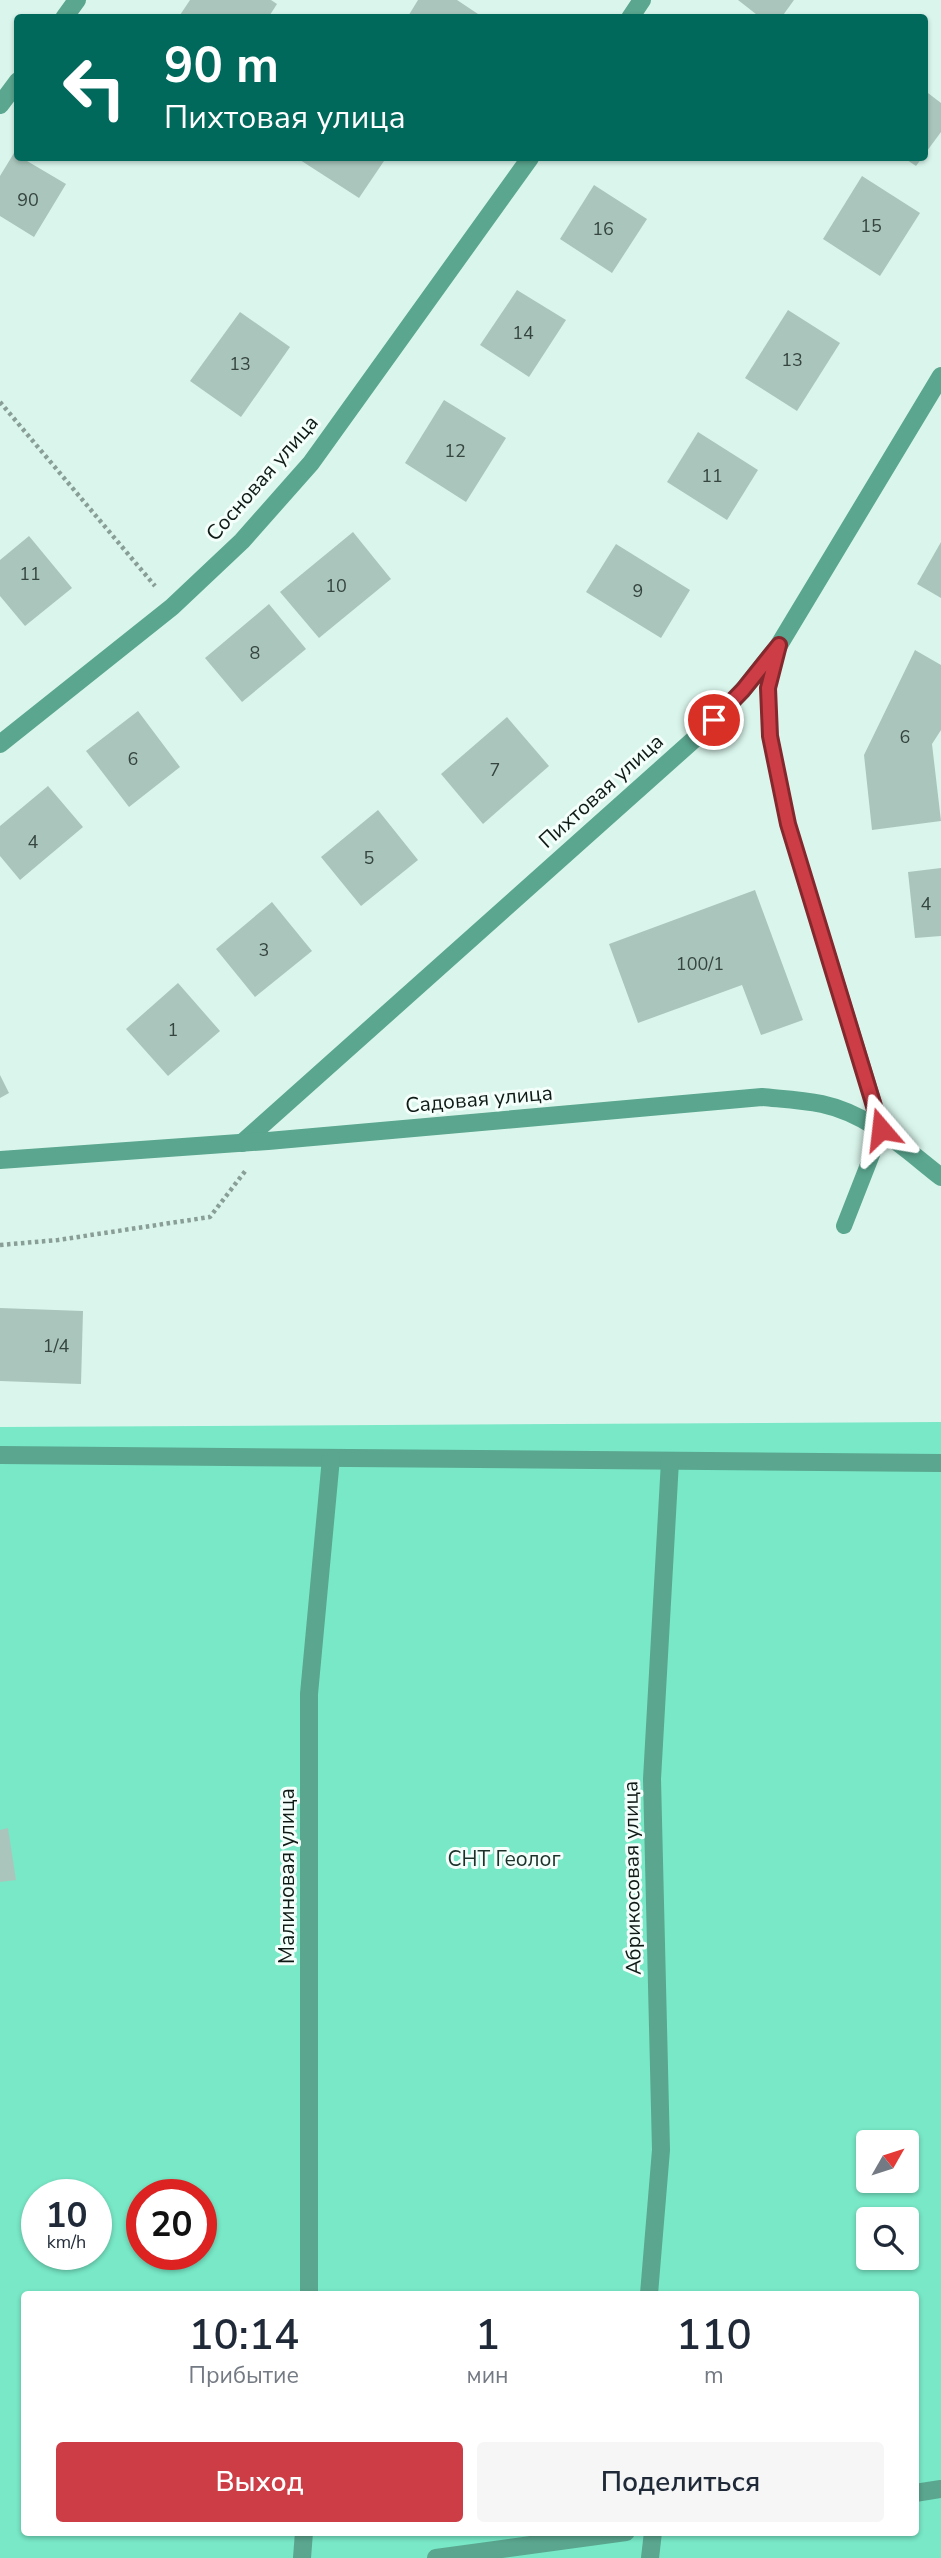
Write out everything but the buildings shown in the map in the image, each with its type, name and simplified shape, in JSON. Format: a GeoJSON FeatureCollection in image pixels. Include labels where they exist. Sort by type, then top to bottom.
{"type":"FeatureCollection","features":[{"type":"Feature","properties":{"kind":"street"},"geometry":{"type":"LineString","coordinates":[[0,104],[14,86]]}},
{"type":"Feature","properties":{"kind":"street","name":"Сосновая улица"},"geometry":{"type":"LineString","coordinates":[[0,744],[173,607],[243,541],[311,463],[528,161]]}},
{"type":"Feature","properties":{"kind":"street","name":"Пихтовая улица"},"geometry":{"type":"LineString","coordinates":[[242,1143],[699,734],[743,690],[779,645],[941,376]]}},
{"type":"Feature","properties":{"kind":"street","name":"Садовая улица"},"geometry":{"type":"LineString","coordinates":[[0,1160],[268,1141],[762,1097],[823,1104],[867,1121],[941,1177]]}},
{"type":"Feature","properties":{"kind":"street"},"geometry":{"type":"LineString","coordinates":[[0,1455],[941,1463]]}},
{"type":"Feature","properties":{"kind":"street","name":"Малиновая улица"},"geometry":{"type":"LineString","coordinates":[[309,2291],[309,1694],[331,1458]]}},
{"type":"Feature","properties":{"kind":"street","name":"Абрикосовая улица"},"geometry":{"type":"LineString","coordinates":[[649,2291],[661,2150],[652,1779],[670,1461]]}},
{"type":"Feature","properties":{"kind":"street"},"geometry":{"type":"LineString","coordinates":[[919,2492],[941,2489]]}},
{"type":"Feature","properties":{"kind":"street"},"geometry":{"type":"LineString","coordinates":[[302,2558],[304,2536]]}},
{"type":"Feature","properties":{"kind":"street"},"geometry":{"type":"LineString","coordinates":[[436,2558],[597,2536]]}},
{"type":"Feature","properties":{"kind":"street"},"geometry":{"type":"LineString","coordinates":[[650,2558],[653,2536]]}},
{"type":"Feature","properties":{"kind":"lane"},"geometry":{"type":"LineString","coordinates":[[779,645],[768,688],[770,736],[788,824],[881,1129],[844,1226]]}},
{"type":"Feature","properties":{"kind":"path"},"geometry":{"type":"LineString","coordinates":[[0,402],[173,607]]}},
{"type":"Feature","properties":{"kind":"path"},"geometry":{"type":"LineString","coordinates":[[0,1245],[58,1240],[210,1217],[268,1141]]}},
{"type":"Feature","properties":{"kind":"green space","name":"СНТ Геолог"},"geometry":{"type":"Polygon","coordinates":[[[941,1422],[941,2558],[0,2558],[0,1427],[941,1422]]]}},
{"type":"Feature","properties":{"kind":"route"},"geometry":{"type":"LineString","coordinates":[[714,720],[743,690],[779,645],[768,688],[770,736],[788,824],[881,1129]]}}]}
